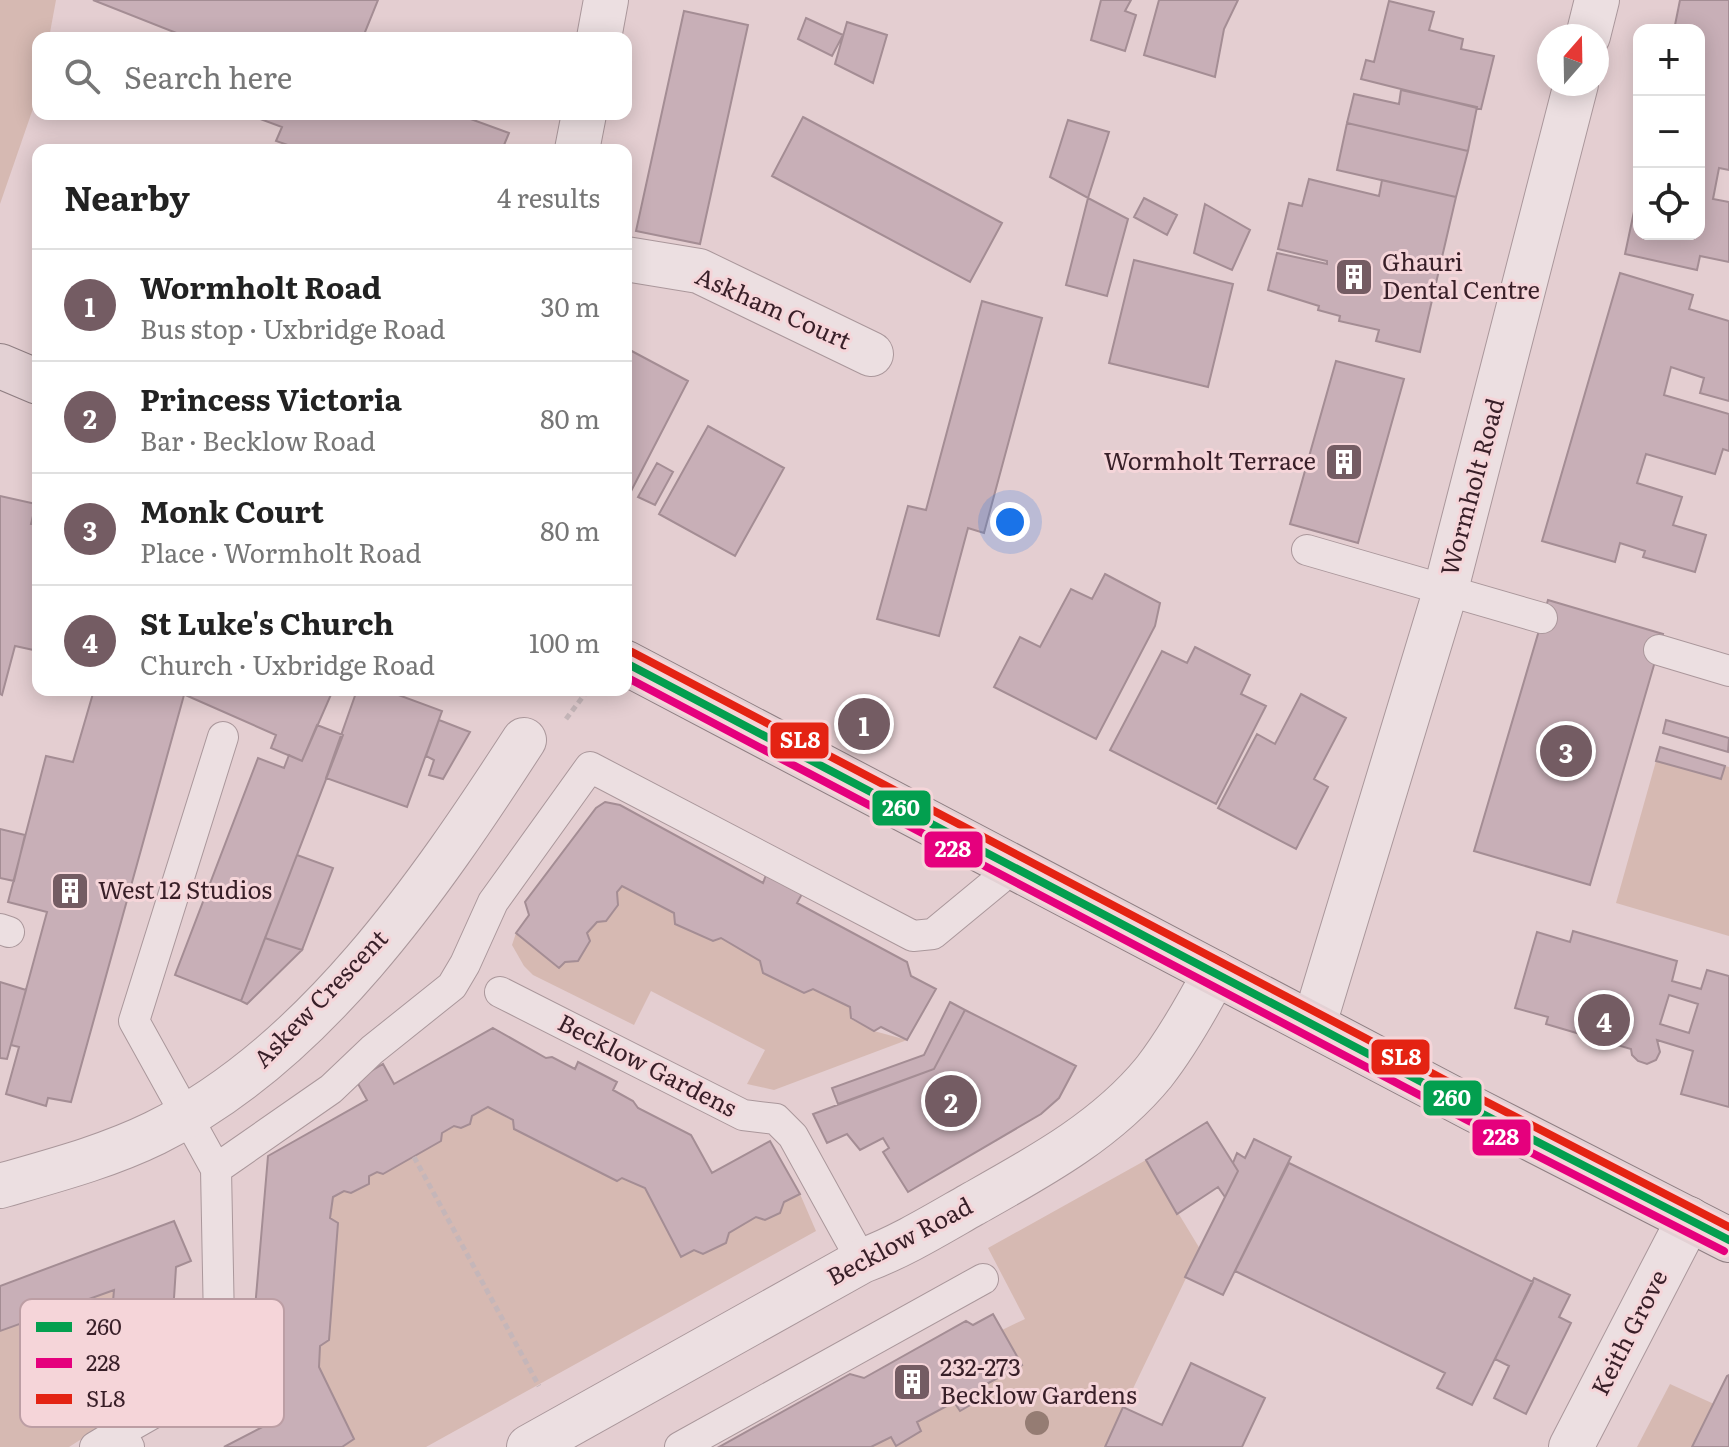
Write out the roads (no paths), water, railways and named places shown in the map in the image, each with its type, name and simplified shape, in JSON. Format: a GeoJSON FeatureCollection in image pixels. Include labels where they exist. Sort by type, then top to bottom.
{"type":"FeatureCollection","features":[{"type":"Feature","properties":{"kind":"main road"},"geometry":{"type":"LineString","coordinates":[[0,366],[32,379]]}},
{"type":"Feature","properties":{"kind":"main road"},"geometry":{"type":"LineString","coordinates":[[632,666],[1473,1109],[1729,1240]]}},
{"type":"Feature","properties":{"kind":"street"},"geometry":{"type":"LineString","coordinates":[[600,32],[606,0]]}},
{"type":"Feature","properties":{"kind":"street","name":"Wormholt Road"},"geometry":{"type":"LineString","coordinates":[[1314,1024],[1446,589],[1573,96]]}},
{"type":"Feature","properties":{"kind":"street"},"geometry":{"type":"LineString","coordinates":[[578,144],[583,120]]}},
{"type":"Feature","properties":{"kind":"street","name":"Askham Court"},"geometry":{"type":"LineString","coordinates":[[632,260],[699,271],[871,354]]}},
{"type":"Feature","properties":{"kind":"street","name":"Askew Crescent"},"geometry":{"type":"LineString","coordinates":[[0,1186],[87,1160],[154,1133],[244,1077],[299,1029],[402,916],[454,848],[524,740]]}},
{"type":"Feature","properties":{"kind":"street","name":"Becklow Road"},"geometry":{"type":"LineString","coordinates":[[545,1438],[862,1261],[910,1239],[1018,1179],[1099,1126],[1153,1072],[1192,1015],[1215,973]]}},
{"type":"Feature","properties":{"kind":"street","name":"Keith Grove"},"geometry":{"type":"LineString","coordinates":[[1571,1447],[1689,1219]]}},
{"type":"Feature","properties":{"kind":"lane"},"geometry":{"type":"LineString","coordinates":[[1307,550],[1542,618]]}},
{"type":"Feature","properties":{"kind":"lane"},"geometry":{"type":"LineString","coordinates":[[1659,650],[1729,671]]}},
{"type":"Feature","properties":{"kind":"lane"},"geometry":{"type":"LineString","coordinates":[[219,1299],[216,1169],[134,1021],[223,737]]}},
{"type":"Feature","properties":{"kind":"lane"},"geometry":{"type":"LineString","coordinates":[[216,1169],[331,1089],[372,1050],[452,986],[493,902],[590,767],[913,936],[933,934],[1014,867]]}},
{"type":"Feature","properties":{"kind":"lane","name":"Becklow Gardens"},"geometry":{"type":"LineString","coordinates":[[500,992],[743,1115],[776,1119],[793,1136],[862,1261]]}},
{"type":"Feature","properties":{"kind":"lane"},"geometry":{"type":"LineString","coordinates":[[680,1447],[983,1279]]}},
{"type":"Feature","properties":{"kind":"lane"},"geometry":{"type":"LineString","coordinates":[[115,1442],[139,1427]]}},
{"type":"Feature","properties":{"kind":"place","name":"Ghauri Dental Centre"},"geometry":{"type":"Point","coordinates":[1354,277]}},
{"type":"Feature","properties":{"kind":"place","name":"Wormholt Terrace"},"geometry":{"type":"Point","coordinates":[1344,462]}},
{"type":"Feature","properties":{"kind":"place","name":"Wormholt Road"},"geometry":{"type":"Point","coordinates":[864,724]}},
{"type":"Feature","properties":{"kind":"place","name":"Monk Court"},"geometry":{"type":"Point","coordinates":[1566,751]}},
{"type":"Feature","properties":{"kind":"place","name":"West 12 Studios"},"geometry":{"type":"Point","coordinates":[70,891]}},
{"type":"Feature","properties":{"kind":"place","name":"St Luke's Church"},"geometry":{"type":"Point","coordinates":[1604,1020]}},
{"type":"Feature","properties":{"kind":"place","name":"Princess Victoria"},"geometry":{"type":"Point","coordinates":[951,1101]}},
{"type":"Feature","properties":{"kind":"place","name":"232-273 Becklow Gardens"},"geometry":{"type":"Point","coordinates":[912,1382]}}]}
